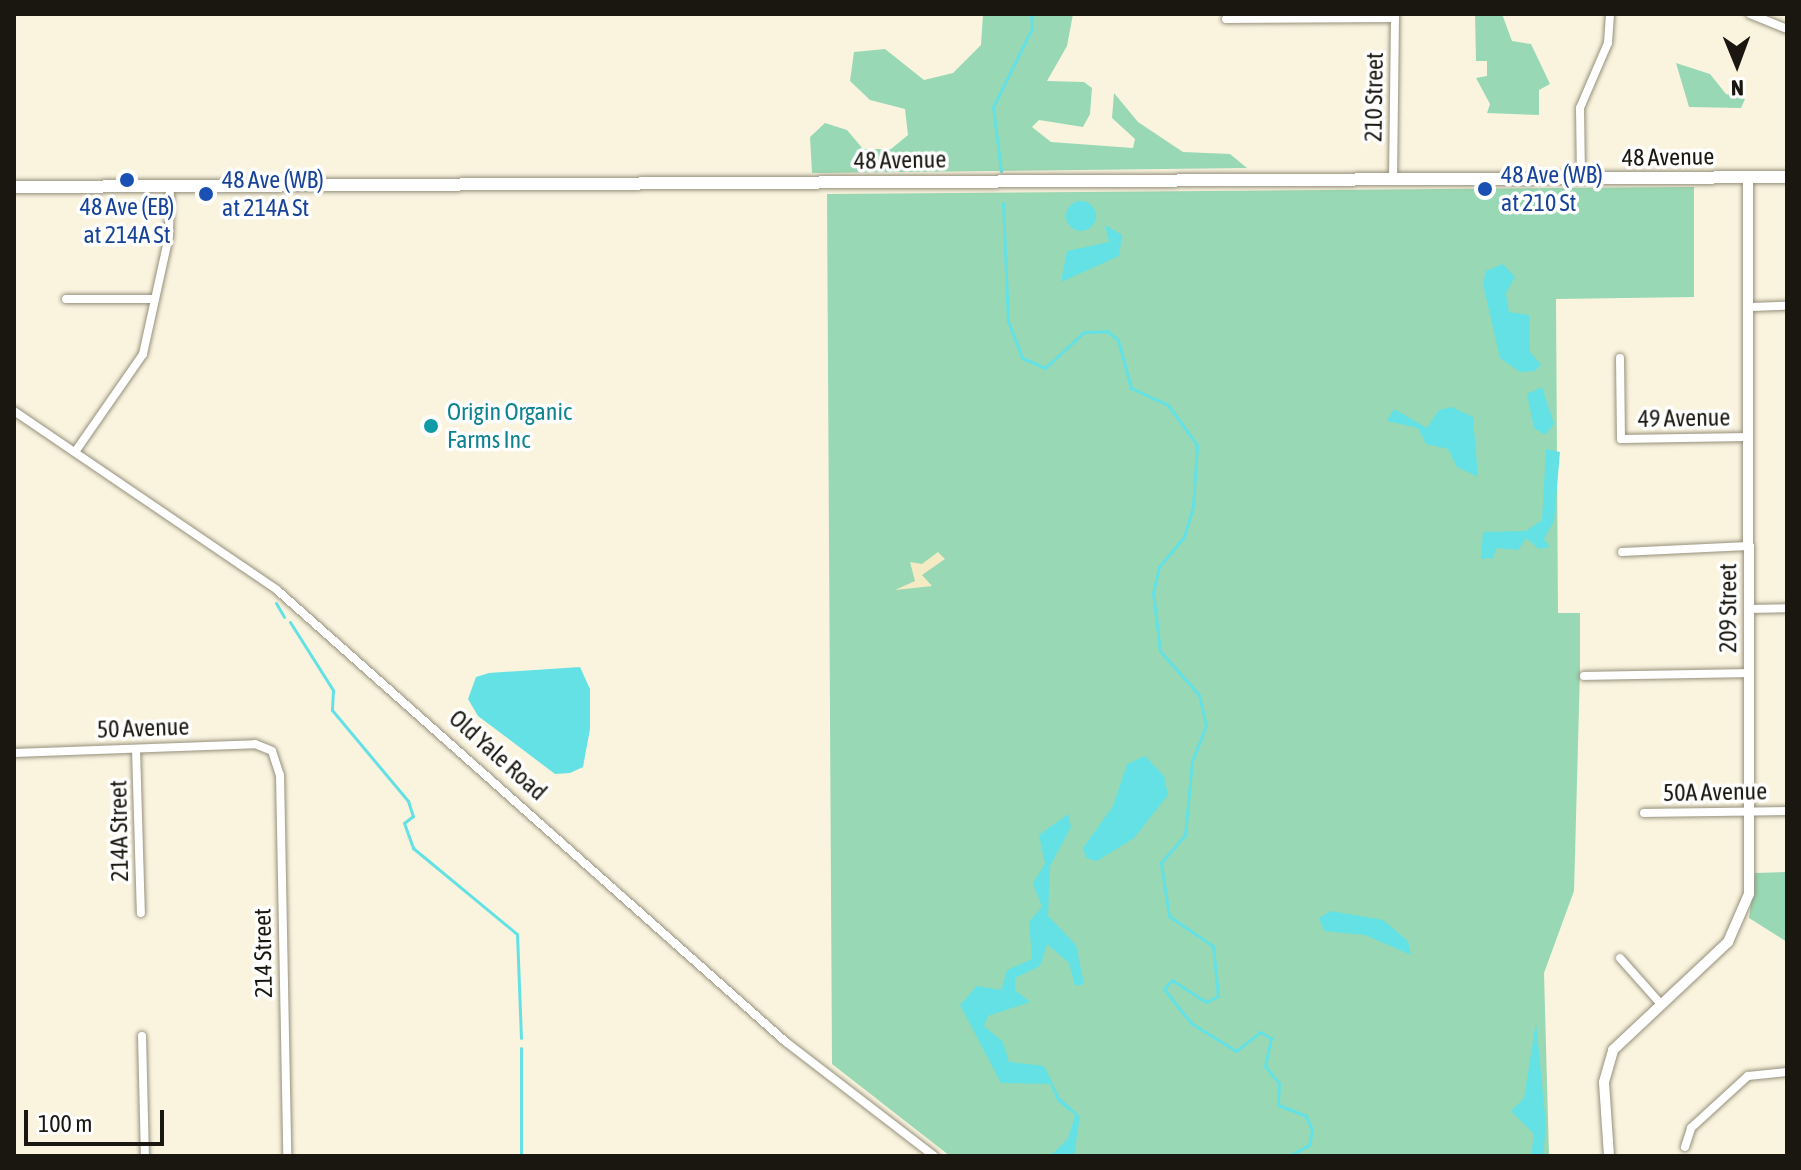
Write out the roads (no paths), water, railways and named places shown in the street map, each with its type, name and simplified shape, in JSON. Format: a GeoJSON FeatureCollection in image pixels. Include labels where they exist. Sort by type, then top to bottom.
{"type":"FeatureCollection","features":[{"type":"Feature","properties":{"kind":"main road","name":"48 Avenue"},"geometry":{"type":"LineString","coordinates":[[14,187],[1787,177]]}},
{"type":"Feature","properties":{"kind":"street"},"geometry":{"type":"LineString","coordinates":[[1581,179],[1580,108],[1608,43],[1610,14]]}},
{"type":"Feature","properties":{"kind":"street"},"geometry":{"type":"LineString","coordinates":[[1750,14],[1787,29]]}},
{"type":"Feature","properties":{"kind":"street"},"geometry":{"type":"LineString","coordinates":[[1226,19],[1395,16]]}},
{"type":"Feature","properties":{"kind":"street","name":"210 Street"},"geometry":{"type":"LineString","coordinates":[[1393,181],[1395,16]]}},
{"type":"Feature","properties":{"kind":"street","name":"209 Street"},"geometry":{"type":"LineString","coordinates":[[1609,1156],[1608,1059],[1739,925],[1749,894],[1748,178]]}},
{"type":"Feature","properties":{"kind":"street"},"geometry":{"type":"LineString","coordinates":[[75,452],[143,354],[169,236],[170,186]]}},
{"type":"Feature","properties":{"kind":"street"},"geometry":{"type":"LineString","coordinates":[[66,299],[155,299]]}},
{"type":"Feature","properties":{"kind":"street"},"geometry":{"type":"LineString","coordinates":[[1749,307],[1787,306]]}},
{"type":"Feature","properties":{"kind":"street","name":"49 Avenue"},"geometry":{"type":"LineString","coordinates":[[1620,358],[1621,439],[1748,437]]}},
{"type":"Feature","properties":{"kind":"street","name":"Old Yale Road"},"geometry":{"type":"LineString","coordinates":[[14,411],[297,607],[786,1042],[934,1156]]}},
{"type":"Feature","properties":{"kind":"street"},"geometry":{"type":"LineString","coordinates":[[1622,552],[1748,546]]}},
{"type":"Feature","properties":{"kind":"street"},"geometry":{"type":"LineString","coordinates":[[1748,609],[1787,608]]}},
{"type":"Feature","properties":{"kind":"street"},"geometry":{"type":"LineString","coordinates":[[1584,676],[1748,673]]}},
{"type":"Feature","properties":{"kind":"street","name":"50 Avenue"},"geometry":{"type":"LineString","coordinates":[[14,753],[255,744],[272,751]]}},
{"type":"Feature","properties":{"kind":"street","name":"214A Street"},"geometry":{"type":"LineString","coordinates":[[136,749],[141,913]]}},
{"type":"Feature","properties":{"kind":"street","name":"214 Street"},"geometry":{"type":"LineString","coordinates":[[272,751],[280,775],[287,1156]]}},
{"type":"Feature","properties":{"kind":"street","name":"50A Avenue"},"geometry":{"type":"LineString","coordinates":[[1644,813],[1787,811]]}},
{"type":"Feature","properties":{"kind":"street"},"geometry":{"type":"LineString","coordinates":[[1620,958],[1660,1003]]}},
{"type":"Feature","properties":{"kind":"street"},"geometry":{"type":"LineString","coordinates":[[142,1036],[145,1156]]}},
{"type":"Feature","properties":{"kind":"street"},"geometry":{"type":"LineString","coordinates":[[1685,1147],[1691,1128],[1748,1076],[1787,1072]]}},
{"type":"Feature","properties":{"kind":"water"},"geometry":{"type":"Polygon","coordinates":[[[1081,201],[1087,202],[1095,210],[1095,222],[1087,230],[1081,231],[1075,230],[1067,222],[1066,216],[1067,210],[1075,202],[1081,201]]]}},
{"type":"Feature","properties":{"kind":"water"},"geometry":{"type":"Polygon","coordinates":[[[1105,225],[1122,235],[1119,256],[1061,282],[1067,251],[1109,242],[1105,225]]]}},
{"type":"Feature","properties":{"kind":"water"},"geometry":{"type":"Polygon","coordinates":[[[1503,264],[1515,277],[1506,293],[1509,312],[1529,315],[1530,352],[1541,365],[1534,371],[1520,372],[1500,358],[1483,284],[1486,271],[1503,264]]]}},
{"type":"Feature","properties":{"kind":"water"},"geometry":{"type":"Polygon","coordinates":[[[1542,387],[1554,424],[1545,435],[1534,428],[1527,394],[1542,387]]]}},
{"type":"Feature","properties":{"kind":"water"},"geometry":{"type":"Polygon","coordinates":[[[1452,407],[1473,417],[1478,477],[1457,467],[1448,449],[1426,444],[1418,428],[1387,421],[1394,409],[1427,428],[1439,410],[1452,407]]]}},
{"type":"Feature","properties":{"kind":"water"},"geometry":{"type":"Polygon","coordinates":[[[1546,449],[1560,452],[1554,521],[1544,539],[1550,547],[1539,549],[1526,538],[1518,550],[1496,548],[1493,558],[1481,559],[1483,532],[1526,531],[1542,520],[1546,449]]]}},
{"type":"Feature","properties":{"kind":"water"},"geometry":{"type":"Polygon","coordinates":[[[580,667],[590,689],[590,729],[583,767],[570,773],[555,774],[478,716],[468,699],[476,677],[489,673],[580,667]]]}},
{"type":"Feature","properties":{"kind":"water"},"geometry":{"type":"Polygon","coordinates":[[[1145,756],[1164,776],[1168,795],[1134,838],[1097,861],[1086,858],[1083,848],[1113,806],[1127,764],[1145,756]]]}},
{"type":"Feature","properties":{"kind":"water"},"geometry":{"type":"Polygon","coordinates":[[[1068,814],[1071,827],[1050,866],[1048,916],[1076,945],[1084,984],[1075,986],[1069,963],[1047,944],[1040,966],[1015,978],[1015,990],[1030,1002],[988,1016],[984,1026],[1003,1042],[1009,1062],[1044,1066],[1060,1098],[1080,1116],[1074,1156],[1050,1156],[1068,1139],[1075,1115],[1058,1102],[1050,1084],[1001,1083],[960,1005],[977,986],[1001,990],[1007,970],[1032,959],[1029,922],[1042,907],[1033,883],[1045,864],[1039,835],[1068,814]]]}},
{"type":"Feature","properties":{"kind":"water"},"geometry":{"type":"Polygon","coordinates":[[[1331,911],[1383,920],[1408,941],[1411,955],[1365,935],[1324,931],[1319,918],[1331,911]]]}},
{"type":"Feature","properties":{"kind":"water"},"geometry":{"type":"Polygon","coordinates":[[[1536,1022],[1546,1125],[1543,1156],[1531,1154],[1534,1134],[1511,1111],[1524,1098],[1536,1022]]]}},
{"type":"Feature","properties":{"kind":"waterway"},"geometry":{"type":"LineString","coordinates":[[1001,171],[993,107],[1032,28],[1031,14]]}},
{"type":"Feature","properties":{"kind":"waterway"},"geometry":{"type":"LineString","coordinates":[[1003,203],[1008,321],[1022,358],[1045,368],[1084,332],[1107,331],[1118,340],[1131,388],[1168,405],[1197,445],[1193,507],[1184,537],[1159,567],[1153,592],[1160,651],[1199,695],[1206,725],[1192,761],[1185,835],[1161,863],[1169,916],[1213,946],[1218,996],[1206,1002],[1172,980],[1164,989],[1191,1023],[1236,1051],[1260,1032],[1271,1038],[1265,1066],[1279,1083],[1278,1105],[1306,1116],[1312,1130],[1309,1145],[1288,1156]]}},
{"type":"Feature","properties":{"kind":"waterway"},"geometry":{"type":"LineString","coordinates":[[276,603],[284,617]]}},
{"type":"Feature","properties":{"kind":"waterway"},"geometry":{"type":"LineString","coordinates":[[290,622],[333,690],[332,710],[408,801],[413,816],[404,823],[413,848],[517,934],[521,1038]]}},
{"type":"Feature","properties":{"kind":"waterway"},"geometry":{"type":"LineString","coordinates":[[521,1048],[521,1156]]}},
{"type":"Feature","properties":{"kind":"place","name":"48 Ave (EB) at 214A St"},"geometry":{"type":"Point","coordinates":[127,180]}},
{"type":"Feature","properties":{"kind":"place","name":"48 Ave (WB) at 210 St"},"geometry":{"type":"Point","coordinates":[1485,189]}},
{"type":"Feature","properties":{"kind":"place","name":"48 Ave (WB) at 214A St"},"geometry":{"type":"Point","coordinates":[206,194]}},
{"type":"Feature","properties":{"kind":"place","name":"Origin Organic Farms Inc"},"geometry":{"type":"Point","coordinates":[431,426]}}]}
